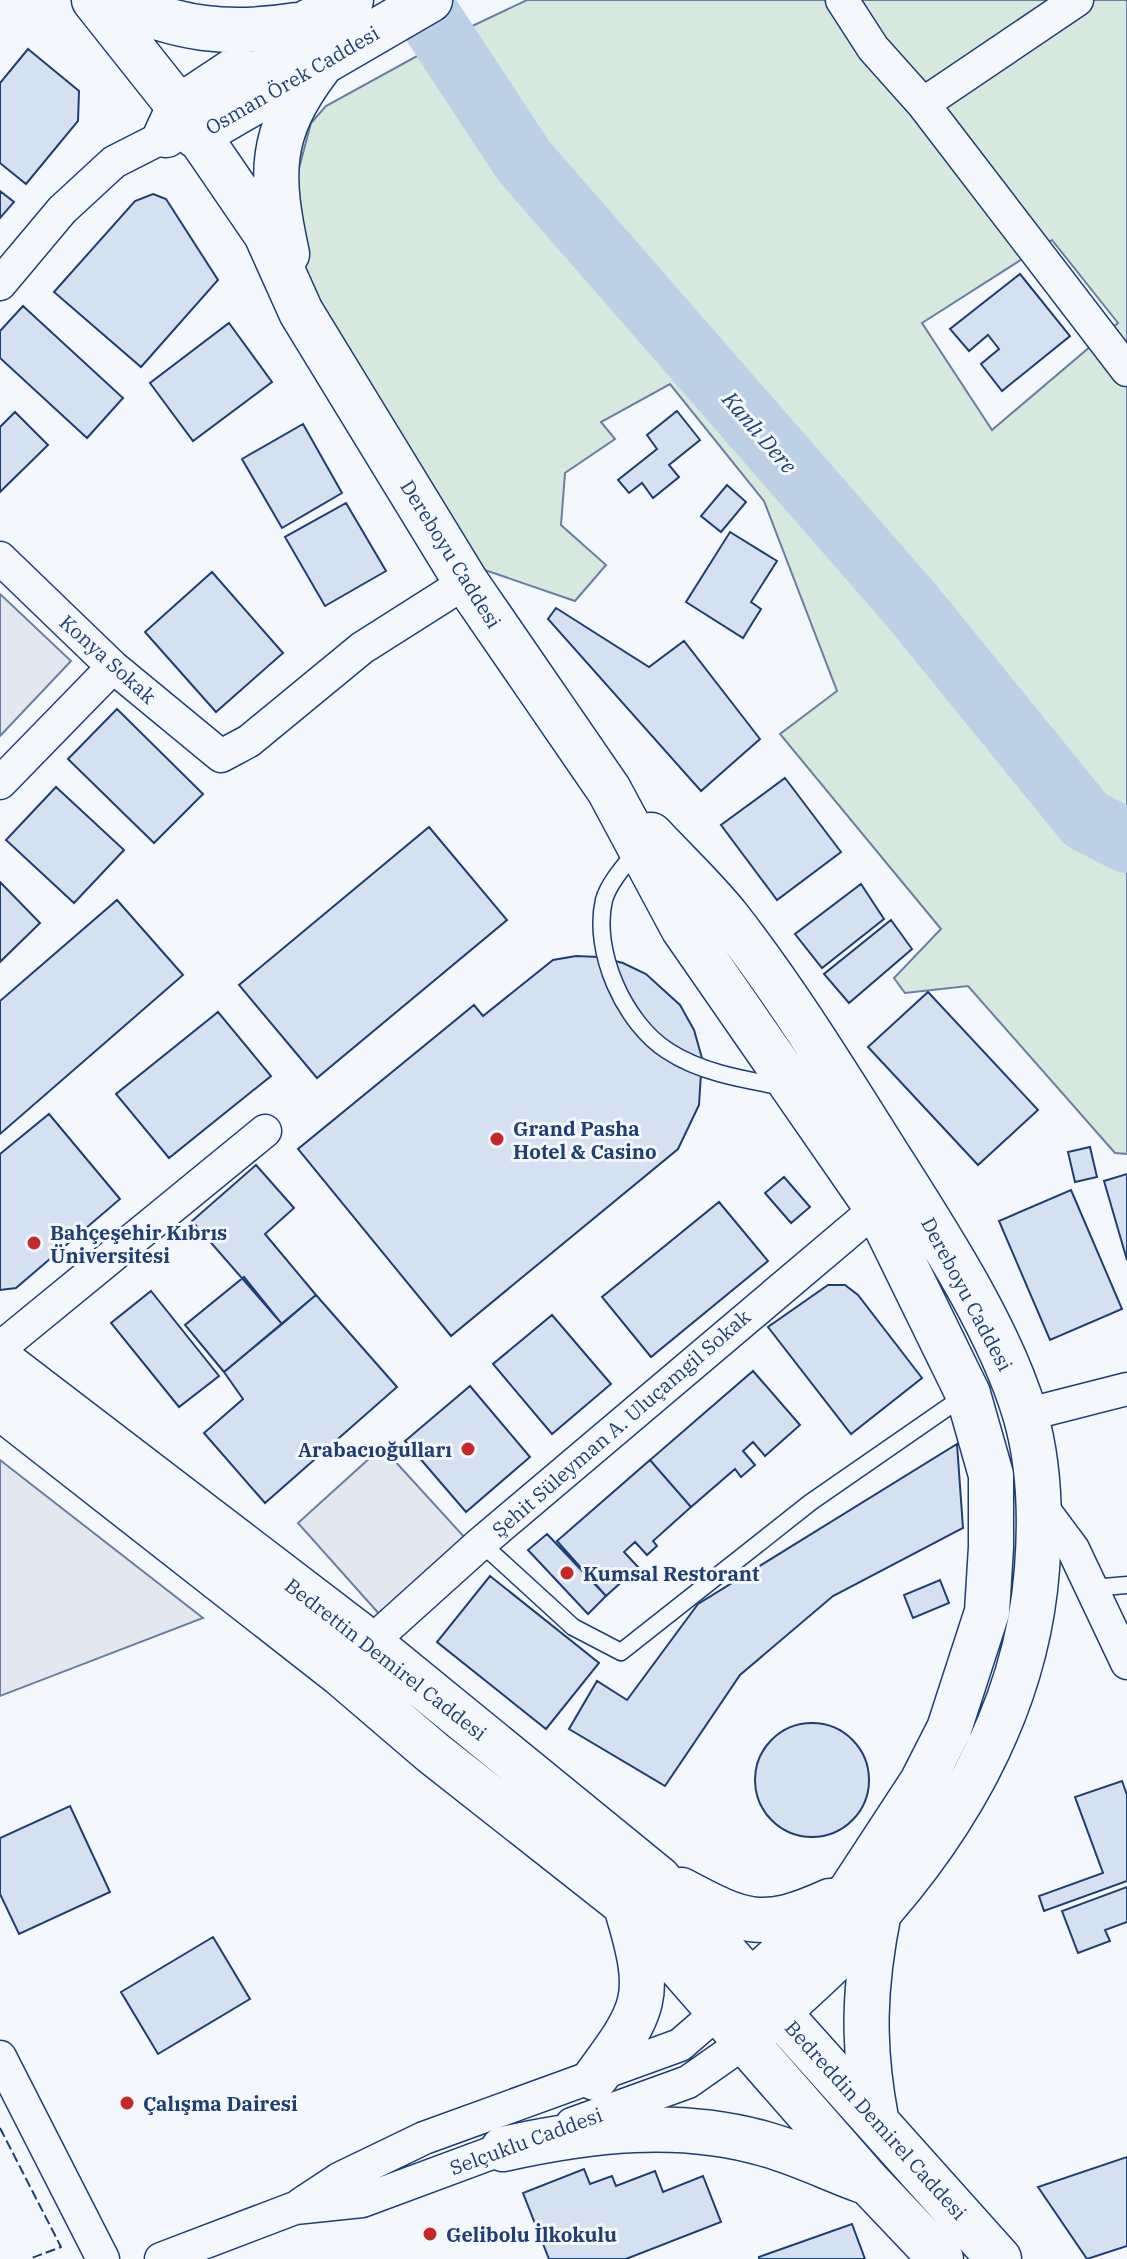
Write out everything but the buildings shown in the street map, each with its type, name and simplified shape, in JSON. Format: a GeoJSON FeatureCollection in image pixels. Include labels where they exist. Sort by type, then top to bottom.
{"type":"FeatureCollection","features":[{"type":"Feature","properties":{"kind":"main road","name":"Dereboyu Caddesi"},"geometry":{"type":"LineString","coordinates":[[68,0],[132,80],[180,127]]}},
{"type":"Feature","properties":{"kind":"main road","name":"Dereboyu Caddesi"},"geometry":{"type":"LineString","coordinates":[[94,0],[301,312],[466,582],[609,790],[683,928],[877,1208],[968,1394],[991,1475],[987,1612],[949,1729],[865,1902]]}},
{"type":"Feature","properties":{"kind":"main road"},"geometry":{"type":"LineString","coordinates":[[113,0],[165,21],[222,32],[337,25]]}},
{"type":"Feature","properties":{"kind":"main road","name":"Osman Örek Caddesi"},"geometry":{"type":"LineString","coordinates":[[180,127],[337,25],[430,0]]}},
{"type":"Feature","properties":{"kind":"main road"},"geometry":{"type":"LineString","coordinates":[[301,312],[273,177],[290,112],[337,25]]}},
{"type":"Feature","properties":{"kind":"main road","name":"Dereboyu Caddesi"},"geometry":{"type":"LineString","coordinates":[[609,790],[728,918],[831,1066],[919,1204],[977,1305],[1025,1415],[1041,1506],[1028,1640],[995,1740],[959,1806],[865,1902],[731,2027]]}},
{"type":"Feature","properties":{"kind":"main road","name":"Bedrettin Demirel Caddesi"},"geometry":{"type":"LineString","coordinates":[[0,1360],[370,1643],[642,1891],[765,1996]]}},
{"type":"Feature","properties":{"kind":"main road","name":"Bedrettin Demirel Caddesi"},"geometry":{"type":"LineString","coordinates":[[0,1407],[341,1674],[432,1752],[642,1891],[731,2027]]}},
{"type":"Feature","properties":{"kind":"main road"},"geometry":{"type":"LineString","coordinates":[[595,2078],[630,2030],[644,1992],[640,1952],[642,1891],[732,1917],[768,1921],[865,1902],[867,2070],[876,2118]]}},
{"type":"Feature","properties":{"kind":"main road","name":"Bedreddin Demirel Caddesi"},"geometry":{"type":"LineString","coordinates":[[765,1996],[999,2259]]}},
{"type":"Feature","properties":{"kind":"main road"},"geometry":{"type":"LineString","coordinates":[[731,2027],[941,2259]]}},
{"type":"Feature","properties":{"kind":"main road"},"geometry":{"type":"LineString","coordinates":[[503,2149],[562,2136],[638,2128],[699,2131],[765,2144],[869,2183]]}},
{"type":"Feature","properties":{"kind":"street"},"geometry":{"type":"LineString","coordinates":[[842,0],[873,48],[923,104],[1127,370]]}},
{"type":"Feature","properties":{"kind":"street"},"geometry":{"type":"LineString","coordinates":[[923,104],[1077,0]]}},
{"type":"Feature","properties":{"kind":"street"},"geometry":{"type":"LineString","coordinates":[[0,284],[62,210],[114,162],[180,127]]}},
{"type":"Feature","properties":{"kind":"street","name":"Konya Sokak"},"geometry":{"type":"LineString","coordinates":[[0,558],[113,667],[221,756],[249,741],[362,648],[466,582]]}},
{"type":"Feature","properties":{"kind":"street"},"geometry":{"type":"LineString","coordinates":[[0,783],[113,667]]}},
{"type":"Feature","properties":{"kind":"street"},"geometry":{"type":"LineString","coordinates":[[0,1348],[265,1131]]}},
{"type":"Feature","properties":{"kind":"street","name":"Şehit Süleyman A. Uluçamgil Sokak"},"geometry":{"type":"LineString","coordinates":[[370,1643],[481,1543],[877,1208]]}},
{"type":"Feature","properties":{"kind":"street"},"geometry":{"type":"LineString","coordinates":[[1025,1415],[1127,1389]]}},
{"type":"Feature","properties":{"kind":"street"},"geometry":{"type":"LineString","coordinates":[[1041,1506],[1073,1549],[1127,1663]]}},
{"type":"Feature","properties":{"kind":"street","name":"Selçuklu Caddesi"},"geometry":{"type":"LineString","coordinates":[[161,2259],[295,2208],[339,2179],[424,2138],[731,2027]]}},
{"type":"Feature","properties":{"kind":"street","name":"Selçuklu Caddesi"},"geometry":{"type":"LineString","coordinates":[[295,2208],[362,2201],[688,2082],[731,2027]]}},
{"type":"Feature","properties":{"kind":"street"},"geometry":{"type":"LineString","coordinates":[[0,2057],[103,2259]]}},
{"type":"Feature","properties":{"kind":"lane"},"geometry":{"type":"LineString","coordinates":[[640,848],[604,899],[603,943],[621,997],[639,1024],[667,1051],[714,1071],[794,1088]]}},
{"type":"Feature","properties":{"kind":"lane"},"geometry":{"type":"LineString","coordinates":[[481,1543],[573,1627],[621,1652],[811,1502],[968,1394]]}},
{"type":"Feature","properties":{"kind":"lane"},"geometry":{"type":"LineString","coordinates":[[1092,1588],[1127,1585]]}},
{"type":"Feature","properties":{"kind":"shaded area"},"geometry":{"type":"Polygon","coordinates":[[[527,0],[1127,0],[1127,1154],[1115,1153],[968,986],[905,993],[894,978],[941,929],[780,734],[837,691],[764,501],[670,384],[601,422],[615,439],[565,473],[561,525],[606,565],[575,601],[479,568],[295,258],[295,183],[311,123],[326,106],[468,28],[527,0]],[[1052,240],[922,323],[992,430],[1118,323],[1052,240]]]}},
{"type":"Feature","properties":{"kind":"shaded area"},"geometry":{"type":"Polygon","coordinates":[[[0,594],[71,661],[0,736],[0,594]]]}},
{"type":"Feature","properties":{"kind":"shaded area"},"geometry":{"type":"Polygon","coordinates":[[[382,1447],[466,1539],[381,1616],[298,1523],[382,1447]]]}},
{"type":"Feature","properties":{"kind":"shaded area"},"geometry":{"type":"Polygon","coordinates":[[[0,1460],[203,1618],[0,1696],[0,1460]]]}},
{"type":"Feature","properties":{"kind":"waterway","name":"Kanlı Dere"},"geometry":{"type":"LineString","coordinates":[[418,0],[523,160],[912,606],[1086,820],[1127,841]]}},
{"type":"Feature","properties":{"kind":"fence"},"geometry":{"type":"LineString","coordinates":[[0,2128],[61,2247],[29,2259]]}},
{"type":"Feature","properties":{"kind":"place","name":"Grand Pasha Hotel & Casino"},"geometry":{"type":"Point","coordinates":[497,1139]}},
{"type":"Feature","properties":{"kind":"place","name":"Bahçeşehir Kıbrıs Üniversitesi"},"geometry":{"type":"Point","coordinates":[34,1243]}},
{"type":"Feature","properties":{"kind":"place","name":"Arabacıoğulları"},"geometry":{"type":"Point","coordinates":[468,1449]}},
{"type":"Feature","properties":{"kind":"place","name":"Kumsal Restorant"},"geometry":{"type":"Point","coordinates":[567,1573]}},
{"type":"Feature","properties":{"kind":"place","name":"Çalışma Dairesi"},"geometry":{"type":"Point","coordinates":[127,2103]}},
{"type":"Feature","properties":{"kind":"place","name":"Gelibolu İlkokulu"},"geometry":{"type":"Point","coordinates":[430,2234]}}]}
